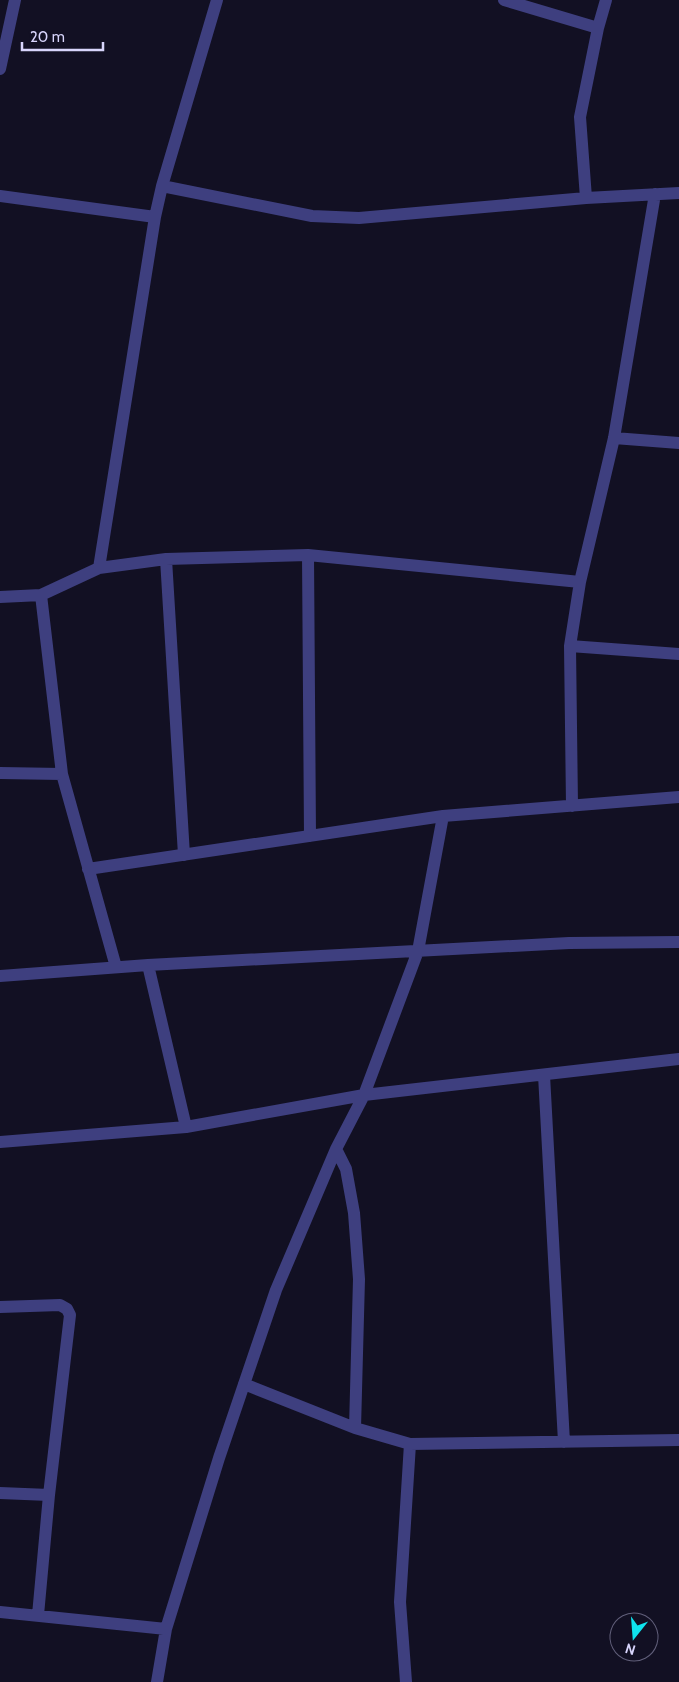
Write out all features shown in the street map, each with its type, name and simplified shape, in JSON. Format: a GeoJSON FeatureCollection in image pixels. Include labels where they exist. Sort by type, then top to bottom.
{"type":"FeatureCollection","features":[{"type":"Feature","properties":{"kind":"street"},"geometry":{"type":"LineString","coordinates":[[0,69],[15,0]]}},
{"type":"Feature","properties":{"kind":"street"},"geometry":{"type":"LineString","coordinates":[[99,568],[155,217],[162,186],[218,0]]}},
{"type":"Feature","properties":{"kind":"street"},"geometry":{"type":"LineString","coordinates":[[504,0],[598,28]]}},
{"type":"Feature","properties":{"kind":"street"},"geometry":{"type":"LineString","coordinates":[[586,198],[580,117],[598,28],[606,0]]}},
{"type":"Feature","properties":{"kind":"street"},"geometry":{"type":"LineString","coordinates":[[162,186],[312,216],[359,218],[586,198],[679,193]]}},
{"type":"Feature","properties":{"kind":"street"},"geometry":{"type":"LineString","coordinates":[[572,806],[570,646],[580,582],[614,438],[655,194]]}},
{"type":"Feature","properties":{"kind":"street"},"geometry":{"type":"LineString","coordinates":[[0,196],[155,217]]}},
{"type":"Feature","properties":{"kind":"street"},"geometry":{"type":"LineString","coordinates":[[614,438],[679,443]]}},
{"type":"Feature","properties":{"kind":"street"},"geometry":{"type":"LineString","coordinates":[[0,597],[41,595],[99,568],[166,559],[308,555],[580,582]]}},
{"type":"Feature","properties":{"kind":"street"},"geometry":{"type":"LineString","coordinates":[[308,555],[310,836]]}},
{"type":"Feature","properties":{"kind":"street"},"geometry":{"type":"LineString","coordinates":[[166,559],[184,855]]}},
{"type":"Feature","properties":{"kind":"street"},"geometry":{"type":"LineString","coordinates":[[41,595],[62,774],[116,967]]}},
{"type":"Feature","properties":{"kind":"street"},"geometry":{"type":"LineString","coordinates":[[570,646],[679,654]]}},
{"type":"Feature","properties":{"kind":"street"},"geometry":{"type":"LineString","coordinates":[[0,773],[62,774]]}},
{"type":"Feature","properties":{"kind":"street"},"geometry":{"type":"LineString","coordinates":[[88,869],[443,816],[679,796]]}},
{"type":"Feature","properties":{"kind":"street"},"geometry":{"type":"LineString","coordinates":[[157,1682],[166,1629],[276,1290],[336,1149],[364,1095],[418,951],[443,816]]}},
{"type":"Feature","properties":{"kind":"street"},"geometry":{"type":"LineString","coordinates":[[0,976],[148,965],[570,943],[679,942]]}},
{"type":"Feature","properties":{"kind":"street"},"geometry":{"type":"LineString","coordinates":[[148,965],[186,1127]]}},
{"type":"Feature","properties":{"kind":"street"},"geometry":{"type":"LineString","coordinates":[[0,1142],[186,1127],[364,1095],[679,1059]]}},
{"type":"Feature","properties":{"kind":"street"},"geometry":{"type":"LineString","coordinates":[[544,1075],[564,1442]]}},
{"type":"Feature","properties":{"kind":"street"},"geometry":{"type":"LineString","coordinates":[[336,1149],[346,1169],[354,1213],[358,1269],[355,1428]]}},
{"type":"Feature","properties":{"kind":"street"},"geometry":{"type":"LineString","coordinates":[[0,1307],[60,1305],[67,1309],[70,1315],[49,1495],[38,1615]]}},
{"type":"Feature","properties":{"kind":"street"},"geometry":{"type":"LineString","coordinates":[[244,1384],[355,1428],[410,1444],[679,1440]]}},
{"type":"Feature","properties":{"kind":"street"},"geometry":{"type":"LineString","coordinates":[[406,1682],[400,1602],[410,1444]]}},
{"type":"Feature","properties":{"kind":"street"},"geometry":{"type":"LineString","coordinates":[[0,1492],[49,1495]]}},
{"type":"Feature","properties":{"kind":"street"},"geometry":{"type":"LineString","coordinates":[[0,1612],[166,1629]]}}]}
